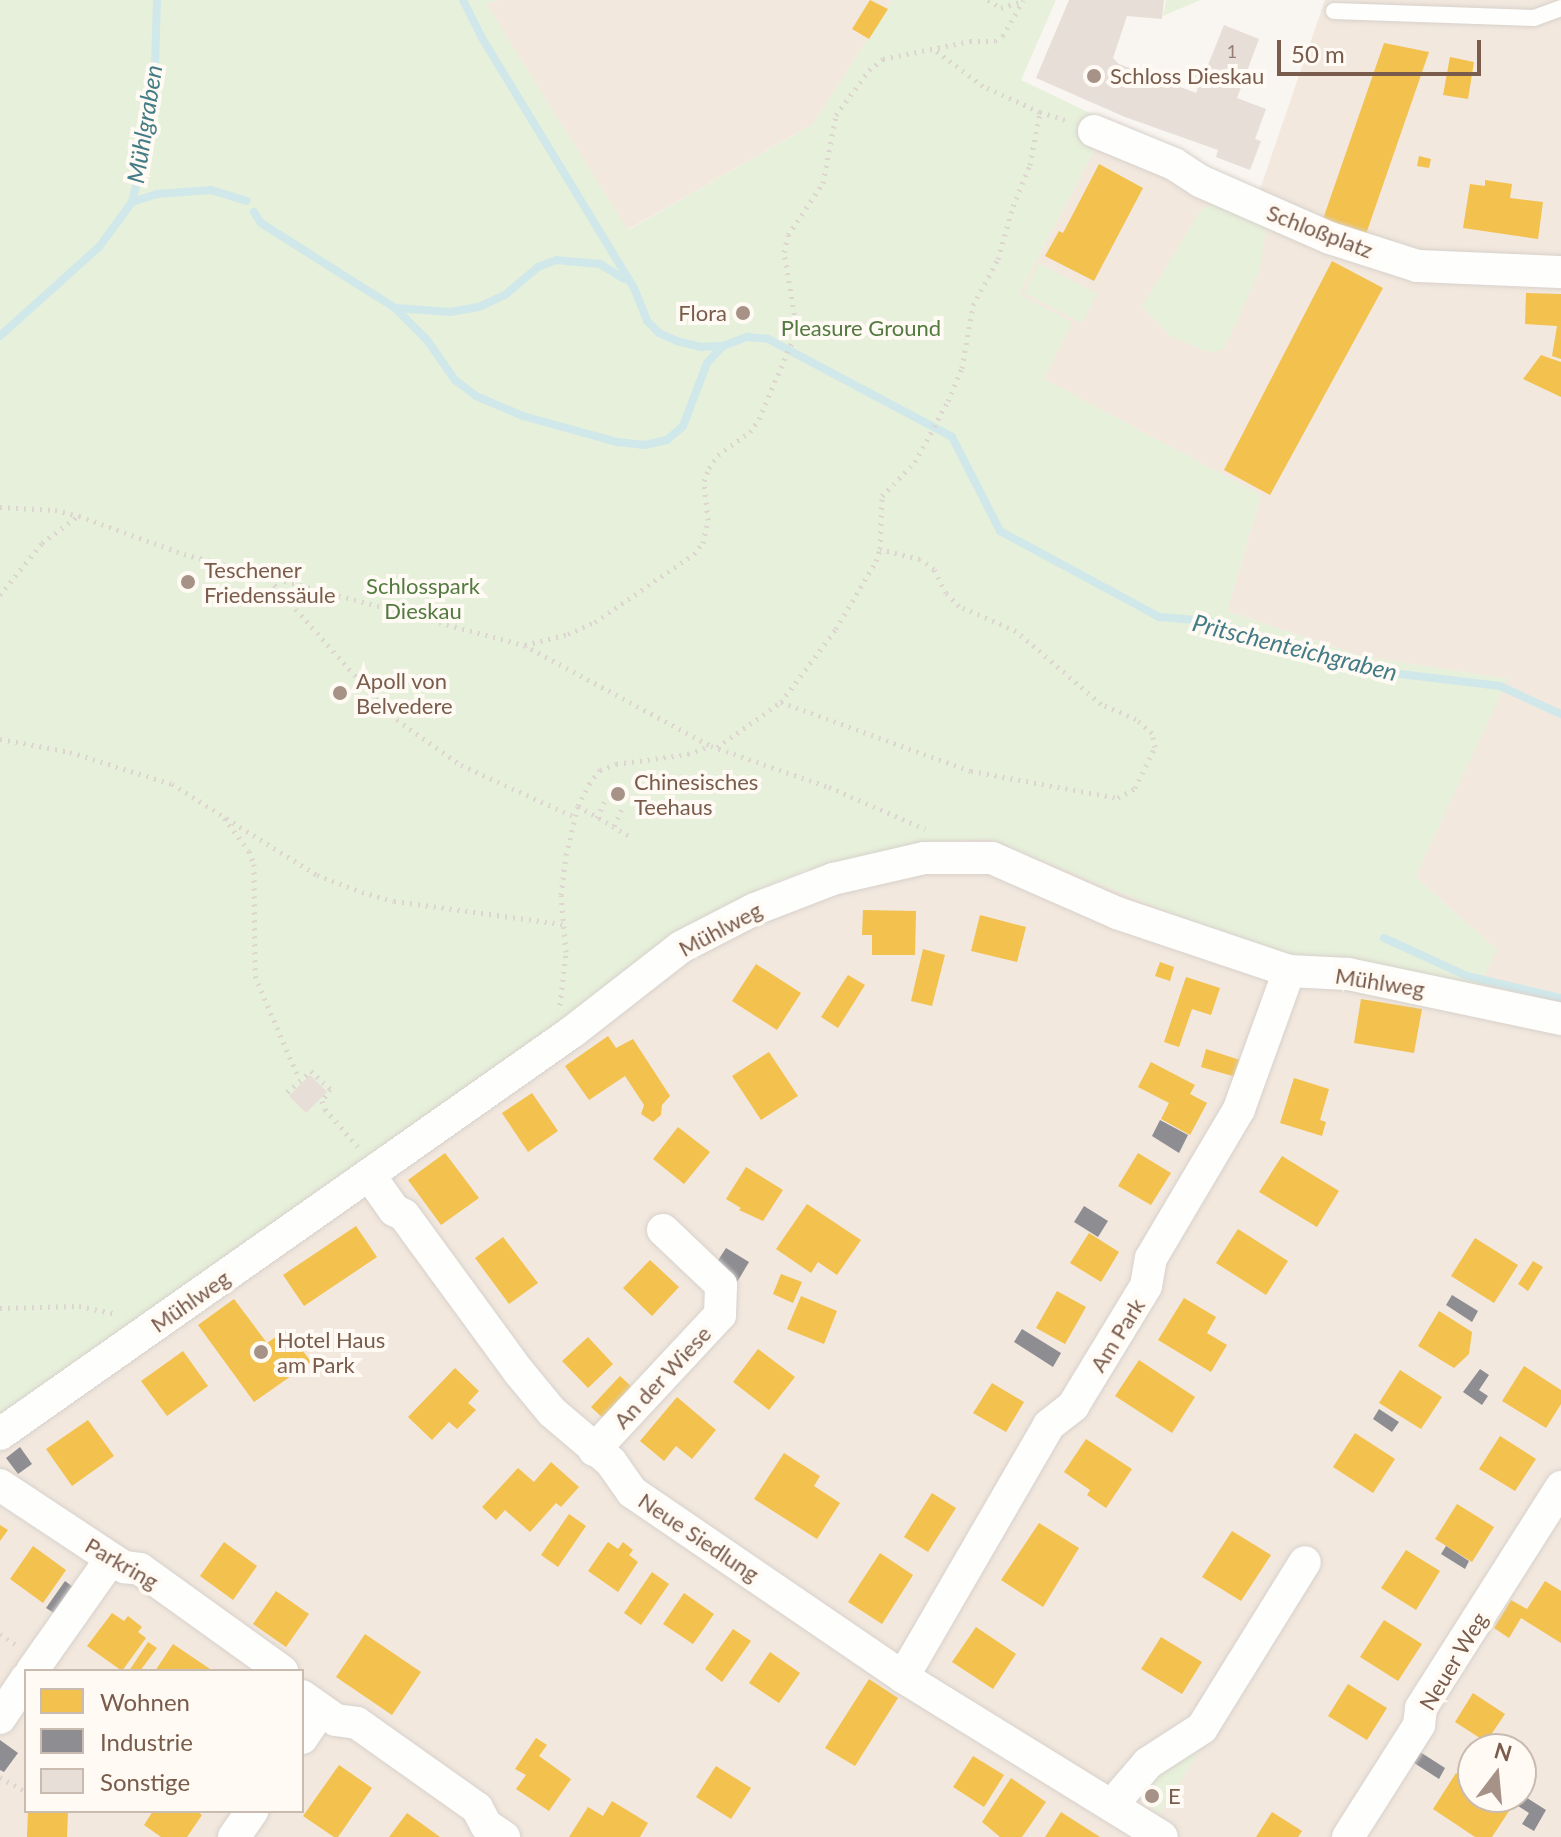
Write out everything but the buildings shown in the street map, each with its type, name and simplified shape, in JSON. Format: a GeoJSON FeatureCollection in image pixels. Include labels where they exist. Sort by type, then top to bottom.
{"type":"FeatureCollection","features":[{"type":"Feature","properties":{"kind":"street","name":"Schloßplatz"},"geometry":{"type":"LineString","coordinates":[[1094,131],[1174,164],[1200,181],[1330,238],[1417,266],[1561,272]]}},
{"type":"Feature","properties":{"kind":"street","name":"Mühlweg"},"geometry":{"type":"LineString","coordinates":[[0,1434],[572,1032],[681,947],[755,909],[833,879],[924,858],[992,858],[1117,913],[1289,971],[1348,974],[1561,1019]]}},
{"type":"Feature","properties":{"kind":"street","name":"Am Park"},"geometry":{"type":"LineString","coordinates":[[903,1677],[1049,1425],[1073,1406],[1146,1286],[1151,1258],[1239,1109],[1289,971]]}},
{"type":"Feature","properties":{"kind":"street","name":"Neue Siedlung"},"geometry":{"type":"LineString","coordinates":[[370,1176],[394,1210],[404,1215],[552,1412],[611,1462],[632,1492],[903,1677],[1162,1837]]}},
{"type":"Feature","properties":{"kind":"street","name":"An der Wiese"},"geometry":{"type":"LineString","coordinates":[[594,1450],[720,1315],[721,1285],[663,1230]]}},
{"type":"Feature","properties":{"kind":"street","name":"Parkring"},"geometry":{"type":"LineString","coordinates":[[0,1485],[124,1567],[140,1569],[279,1669]]}},
{"type":"Feature","properties":{"kind":"street","name":"Neuer Weg"},"geometry":{"type":"LineString","coordinates":[[1348,1837],[1419,1725],[1421,1708],[1561,1487]]}},
{"type":"Feature","properties":{"kind":"street"},"geometry":{"type":"LineString","coordinates":[[33,1669],[111,1559]]}},
{"type":"Feature","properties":{"kind":"street"},"geometry":{"type":"LineString","coordinates":[[1112,1805],[1148,1763],[1202,1728],[1305,1562]]}},
{"type":"Feature","properties":{"kind":"street"},"geometry":{"type":"LineString","coordinates":[[0,1718],[24,1682]]}},
{"type":"Feature","properties":{"kind":"street"},"geometry":{"type":"LineString","coordinates":[[304,1731],[312,1703],[336,1720],[357,1723],[477,1808],[486,1825],[504,1837]]}},
{"type":"Feature","properties":{"kind":"street"},"geometry":{"type":"LineString","coordinates":[[234,1837],[251,1813]]}},
{"type":"Feature","properties":{"kind":"lane"},"geometry":{"type":"LineString","coordinates":[[1334,11],[1534,18],[1561,8]]}},
{"type":"Feature","properties":{"kind":"path"},"geometry":{"type":"LineString","coordinates":[[988,0],[1001,8],[1023,0]]}},
{"type":"Feature","properties":{"kind":"path"},"geometry":{"type":"LineString","coordinates":[[524,645],[568,634],[595,622],[694,554],[707,532],[704,481],[709,468],[718,455],[750,432],[797,330],[784,268],[788,235],[823,183],[836,115],[869,70],[883,59],[904,52],[935,50],[970,41],[995,41],[1003,36],[1023,0]]}},
{"type":"Feature","properties":{"kind":"path"},"geometry":{"type":"LineString","coordinates":[[572,1032],[561,1011],[559,996],[566,961],[561,895],[578,806],[600,770],[714,747],[781,702],[836,629],[880,549],[882,496],[889,485],[905,474],[931,435],[962,368],[973,305],[998,259],[1013,206],[1030,165],[1040,112],[983,86],[935,50]]}},
{"type":"Feature","properties":{"kind":"path"},"geometry":{"type":"LineString","coordinates":[[0,507],[55,510],[79,516],[184,554],[524,645],[714,747],[829,787],[937,834]]}},
{"type":"Feature","properties":{"kind":"path"},"geometry":{"type":"LineString","coordinates":[[0,595],[42,543],[79,516]]}},
{"type":"Feature","properties":{"kind":"path"},"geometry":{"type":"LineString","coordinates":[[781,702],[971,771],[1118,798],[1135,788],[1155,747],[1152,733],[1136,719],[1101,704],[1016,631],[959,606],[927,564],[902,552],[880,549]]}},
{"type":"Feature","properties":{"kind":"path"},"geometry":{"type":"LineString","coordinates":[[265,576],[390,715],[461,765],[575,817]]}},
{"type":"Feature","properties":{"kind":"path"},"geometry":{"type":"LineString","coordinates":[[0,739],[70,752],[172,784],[317,875],[362,892],[394,901],[562,924]]}},
{"type":"Feature","properties":{"kind":"path"},"geometry":{"type":"LineString","coordinates":[[597,818],[605,800]]}},
{"type":"Feature","properties":{"kind":"path"},"geometry":{"type":"LineString","coordinates":[[578,806],[628,835]]}},
{"type":"Feature","properties":{"kind":"path"},"geometry":{"type":"LineString","coordinates":[[614,826],[622,808]]}},
{"type":"Feature","properties":{"kind":"path"},"geometry":{"type":"LineString","coordinates":[[221,814],[249,851],[254,864],[255,976],[299,1079]]}},
{"type":"Feature","properties":{"kind":"path"},"geometry":{"type":"LineString","coordinates":[[287,1092],[311,1071],[330,1089],[322,1101],[325,1109],[368,1158],[370,1176]]}},
{"type":"Feature","properties":{"kind":"path"},"geometry":{"type":"LineString","coordinates":[[0,1308],[88,1307],[152,1327]]}},
{"type":"Feature","properties":{"kind":"path"},"geometry":{"type":"LineString","coordinates":[[0,1777],[24,1791]]}},
{"type":"Feature","properties":{"kind":"shaded area"},"geometry":{"type":"Polygon","coordinates":[[[498,0],[893,0],[813,124],[627,230],[486,4],[498,0]]]}},
{"type":"Feature","properties":{"kind":"shaded area"},"geometry":{"type":"Polygon","coordinates":[[[1325,0],[1561,0],[1561,1837],[0,1837],[0,1422],[361,1166],[823,872],[908,844],[989,839],[1272,954],[1497,950],[1415,877],[1507,679],[1361,656],[1227,611],[1261,495],[1043,379],[1019,294],[1109,122],[1259,192],[1325,0]]]}},
{"type":"Feature","properties":{"kind":"green space","name":"Schlosspark Dieskau"},"geometry":{"type":"Polygon","coordinates":[[[0,0],[498,0],[486,4],[628,230],[813,124],[893,0],[1056,0],[1021,80],[1109,122],[1019,294],[1072,322],[1044,379],[1261,495],[1227,611],[1361,656],[1508,679],[1415,877],[1497,950],[1479,987],[1272,954],[989,839],[908,844],[823,872],[806,870],[759,889],[751,903],[573,1018],[0,1422],[0,0]]]}},
{"type":"Feature","properties":{"kind":"green space"},"geometry":{"type":"Polygon","coordinates":[[[1166,0],[1200,0],[1163,16],[1166,0]]]}},
{"type":"Feature","properties":{"kind":"green space"},"geometry":{"type":"Polygon","coordinates":[[[1221,197],[1268,216],[1260,269],[1224,349],[1211,353],[1170,336],[1142,307],[1200,211],[1221,197]]]}},
{"type":"Feature","properties":{"kind":"green space"},"geometry":{"type":"Polygon","coordinates":[[[1039,263],[1097,294],[1082,323],[1024,293],[1039,263]]]}},
{"type":"Feature","properties":{"kind":"green space"},"geometry":{"type":"Polygon","coordinates":[[[1209,1735],[1160,1814],[1152,1809],[1162,1791],[1153,1785],[1143,1801],[1143,1789],[1148,1781],[1209,1735]]]}},
{"type":"Feature","properties":{"kind":"waterway","name":"Mühlgraben"},"geometry":{"type":"LineString","coordinates":[[0,336],[99,247],[132,202],[149,132],[154,96],[157,0]]}},
{"type":"Feature","properties":{"kind":"waterway"},"geometry":{"type":"LineString","coordinates":[[463,0],[482,38],[634,288],[647,321],[659,333],[677,341],[701,347],[723,346]]}},
{"type":"Feature","properties":{"kind":"waterway","name":"Pritschenteichgraben"},"geometry":{"type":"LineString","coordinates":[[132,202],[157,194],[211,190],[246,201]]}},
{"type":"Feature","properties":{"kind":"waterway","name":"Pritschenteichgraben"},"geometry":{"type":"LineString","coordinates":[[254,212],[261,223],[395,308],[427,340],[455,380],[476,396],[523,416],[617,442],[645,445],[667,440],[683,426],[707,363],[723,346],[747,337],[768,339],[952,437],[1000,531],[1159,617],[1209,621],[1375,671],[1500,686],[1561,714]]}},
{"type":"Feature","properties":{"kind":"waterway"},"geometry":{"type":"LineString","coordinates":[[395,308],[450,312],[479,307],[505,295],[538,267],[556,260],[600,264],[624,279]]}},
{"type":"Feature","properties":{"kind":"waterway"},"geometry":{"type":"LineString","coordinates":[[1384,938],[1467,976],[1561,998]]}},
{"type":"Feature","properties":{"kind":"place","name":"Schloss Dieskau"},"geometry":{"type":"Point","coordinates":[1094,76]}},
{"type":"Feature","properties":{"kind":"place","name":"Flora"},"geometry":{"type":"Point","coordinates":[743,313]}},
{"type":"Feature","properties":{"kind":"place","name":"Teschener Friedenssäule"},"geometry":{"type":"Point","coordinates":[188,582]}},
{"type":"Feature","properties":{"kind":"place","name":"Apoll von Belvedere"},"geometry":{"type":"Point","coordinates":[340,693]}},
{"type":"Feature","properties":{"kind":"place","name":"Chinesisches Teehaus"},"geometry":{"type":"Point","coordinates":[618,794]}},
{"type":"Feature","properties":{"kind":"place","name":"Hotel Haus am Park"},"geometry":{"type":"Point","coordinates":[261,1352]}},
{"type":"Feature","properties":{"kind":"place","name":"E"},"geometry":{"type":"Point","coordinates":[1152,1796]}},
{"type":"Feature","properties":{"kind":"park label","name":"Pleasure Ground"},"geometry":{"type":"Point","coordinates":[861,328]}}]}
